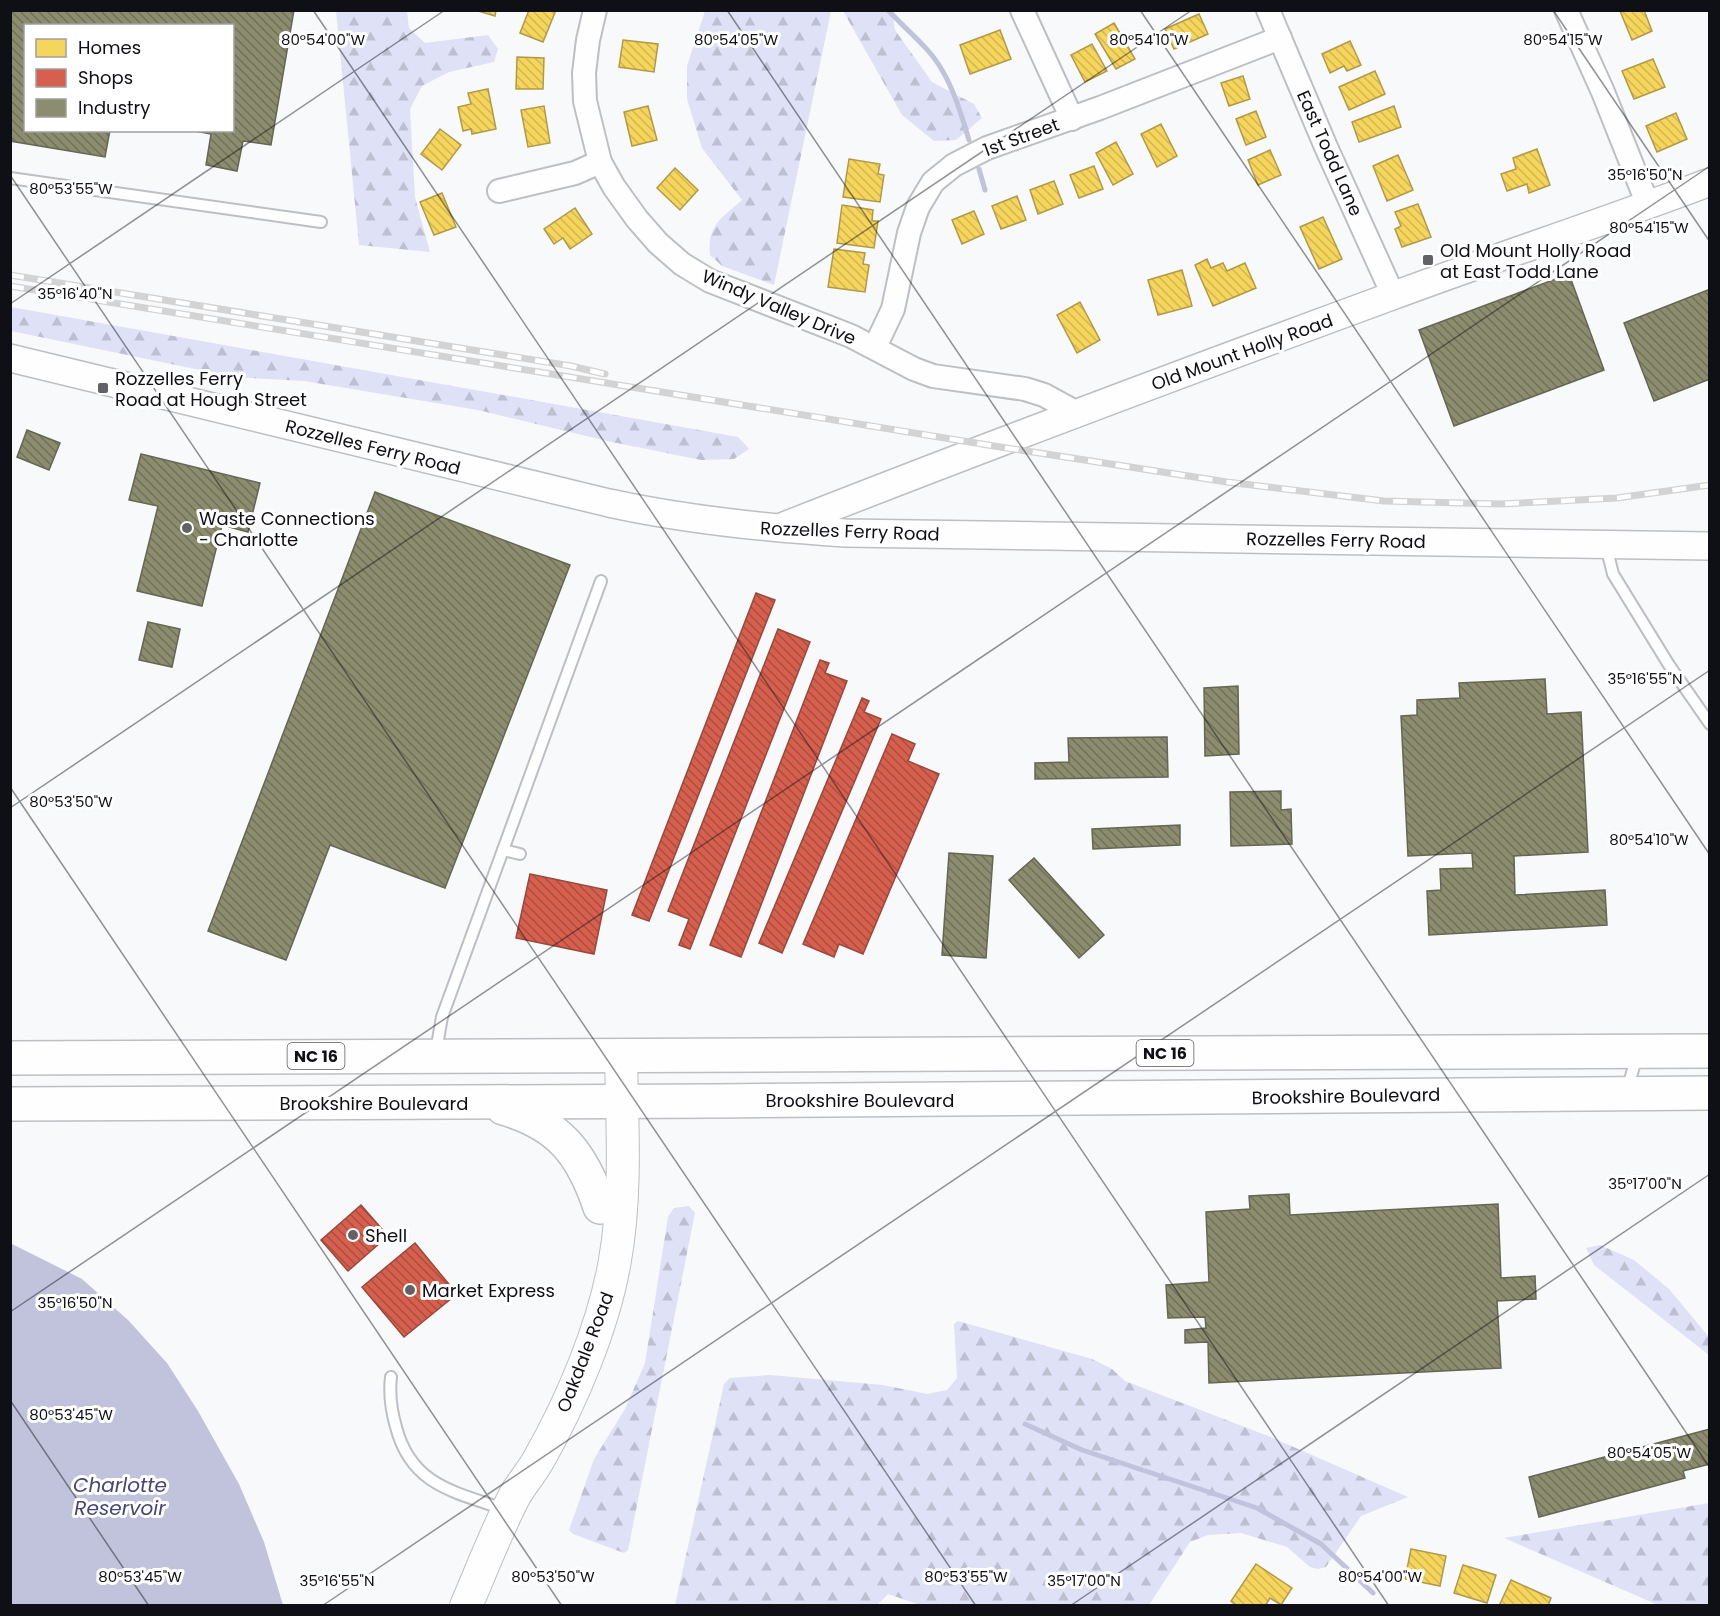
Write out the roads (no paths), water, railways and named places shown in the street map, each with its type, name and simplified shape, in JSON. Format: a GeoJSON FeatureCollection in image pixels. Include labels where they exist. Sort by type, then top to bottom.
{"type":"FeatureCollection","features":[{"type":"Feature","properties":{"kind":"highway","name":"NC 16"},"geometry":{"type":"LineString","coordinates":[[10,1058],[1710,1052]]}},
{"type":"Feature","properties":{"kind":"highway","name":"Brookshire Boulevard"},"geometry":{"type":"LineString","coordinates":[[10,1104],[611,1102],[1710,1093]]}},
{"type":"Feature","properties":{"kind":"highway"},"geometry":{"type":"LineString","coordinates":[[481,1102],[532,1118],[551,1129],[564,1141],[586,1171],[600,1207]]}},
{"type":"Feature","properties":{"kind":"main road","name":"Oakdale Road"},"geometry":{"type":"LineString","coordinates":[[466,1605],[512,1502],[539,1461],[577,1381],[598,1325],[610,1283],[616,1259],[622,1198],[611,1102],[610,1055]]}},
{"type":"Feature","properties":{"kind":"main road","name":"Oakdale Road"},"geometry":{"type":"LineString","coordinates":[[512,1502],[523,1453],[549,1397],[579,1317],[594,1258],[611,1102]]}},
{"type":"Feature","properties":{"kind":"street","name":"Windy Valley Drive"},"geometry":{"type":"LineString","coordinates":[[595,10],[584,73],[585,101],[600,162],[614,187],[637,219],[658,243],[682,264],[710,281],[875,347],[894,359],[933,376],[1025,389],[1044,395],[1077,413]]}},
{"type":"Feature","properties":{"kind":"street"},"geometry":{"type":"LineString","coordinates":[[1022,10],[1072,118]]}},
{"type":"Feature","properties":{"kind":"street","name":"East Todd Lane"},"geometry":{"type":"LineString","coordinates":[[1268,10],[1326,147],[1393,295]]}},
{"type":"Feature","properties":{"kind":"street"},"geometry":{"type":"LineString","coordinates":[[1566,10],[1603,92],[1648,205]]}},
{"type":"Feature","properties":{"kind":"street","name":"1st Street"},"geometry":{"type":"LineString","coordinates":[[875,347],[895,302],[909,233],[918,207],[933,182],[954,165],[970,156],[1280,38]]}},
{"type":"Feature","properties":{"kind":"street"},"geometry":{"type":"LineString","coordinates":[[499,191],[575,173],[600,162]]}},
{"type":"Feature","properties":{"kind":"street","name":"Old Mount Holly Road"},"geometry":{"type":"LineString","coordinates":[[777,529],[1077,413],[1393,295],[1710,182]]}},
{"type":"Feature","properties":{"kind":"street","name":"Rozzelles Ferry Road"},"geometry":{"type":"LineString","coordinates":[[10,358],[609,503],[673,516],[777,529],[845,533],[1710,546]]}},
{"type":"Feature","properties":{"kind":"lane"},"geometry":{"type":"LineString","coordinates":[[10,178],[321,222]]}},
{"type":"Feature","properties":{"kind":"lane"},"geometry":{"type":"LineString","coordinates":[[1605,544],[1613,574],[1669,665],[1710,723]]}},
{"type":"Feature","properties":{"kind":"lane"},"geometry":{"type":"LineString","coordinates":[[435,1056],[442,1017],[601,581]]}},
{"type":"Feature","properties":{"kind":"lane"},"geometry":{"type":"LineString","coordinates":[[502,850],[520,854]]}},
{"type":"Feature","properties":{"kind":"lane"},"geometry":{"type":"LineString","coordinates":[[1626,1093],[1638,1052]]}},
{"type":"Feature","properties":{"kind":"lane"},"geometry":{"type":"LineString","coordinates":[[391,1377],[391,1408],[400,1444],[417,1469],[450,1491],[512,1502]]}},
{"type":"Feature","properties":{"kind":"water","name":"Charlotte Reservoir"},"geometry":{"type":"Polygon","coordinates":[[[10,1243],[82,1279],[128,1320],[167,1363],[198,1411],[239,1484],[264,1542],[283,1605],[11,1605],[10,1243]]]}},
{"type":"Feature","properties":{"kind":"waterway"},"geometry":{"type":"LineString","coordinates":[[888,10],[924,46],[947,78],[969,140]]}},
{"type":"Feature","properties":{"kind":"waterway"},"geometry":{"type":"LineString","coordinates":[[979,169],[985,190]]}},
{"type":"Feature","properties":{"kind":"waterway"},"geometry":{"type":"LineString","coordinates":[[1025,1424],[1082,1450],[1257,1508],[1321,1544],[1373,1593]]}},
{"type":"Feature","properties":{"kind":"railway"},"geometry":{"type":"LineString","coordinates":[[10,275],[571,366],[605,374]]}},
{"type":"Feature","properties":{"kind":"railway"},"geometry":{"type":"LineString","coordinates":[[10,286],[994,446],[1227,482],[1384,501],[1501,504],[1617,498],[1710,485]]}},
{"type":"Feature","properties":{"kind":"place","name":"Old Mount Holly Road at East Todd Lane"},"geometry":{"type":"Point","coordinates":[1428,260]}},
{"type":"Feature","properties":{"kind":"place","name":"Rozzelles Ferry Road at Hough Street"},"geometry":{"type":"Point","coordinates":[103,388]}},
{"type":"Feature","properties":{"kind":"place","name":"Waste Connections - Charlotte"},"geometry":{"type":"Point","coordinates":[187,528]}},
{"type":"Feature","properties":{"kind":"place","name":"Shell"},"geometry":{"type":"Point","coordinates":[353,1235]}},
{"type":"Feature","properties":{"kind":"place","name":"Market Express"},"geometry":{"type":"Point","coordinates":[410,1290]}}]}
